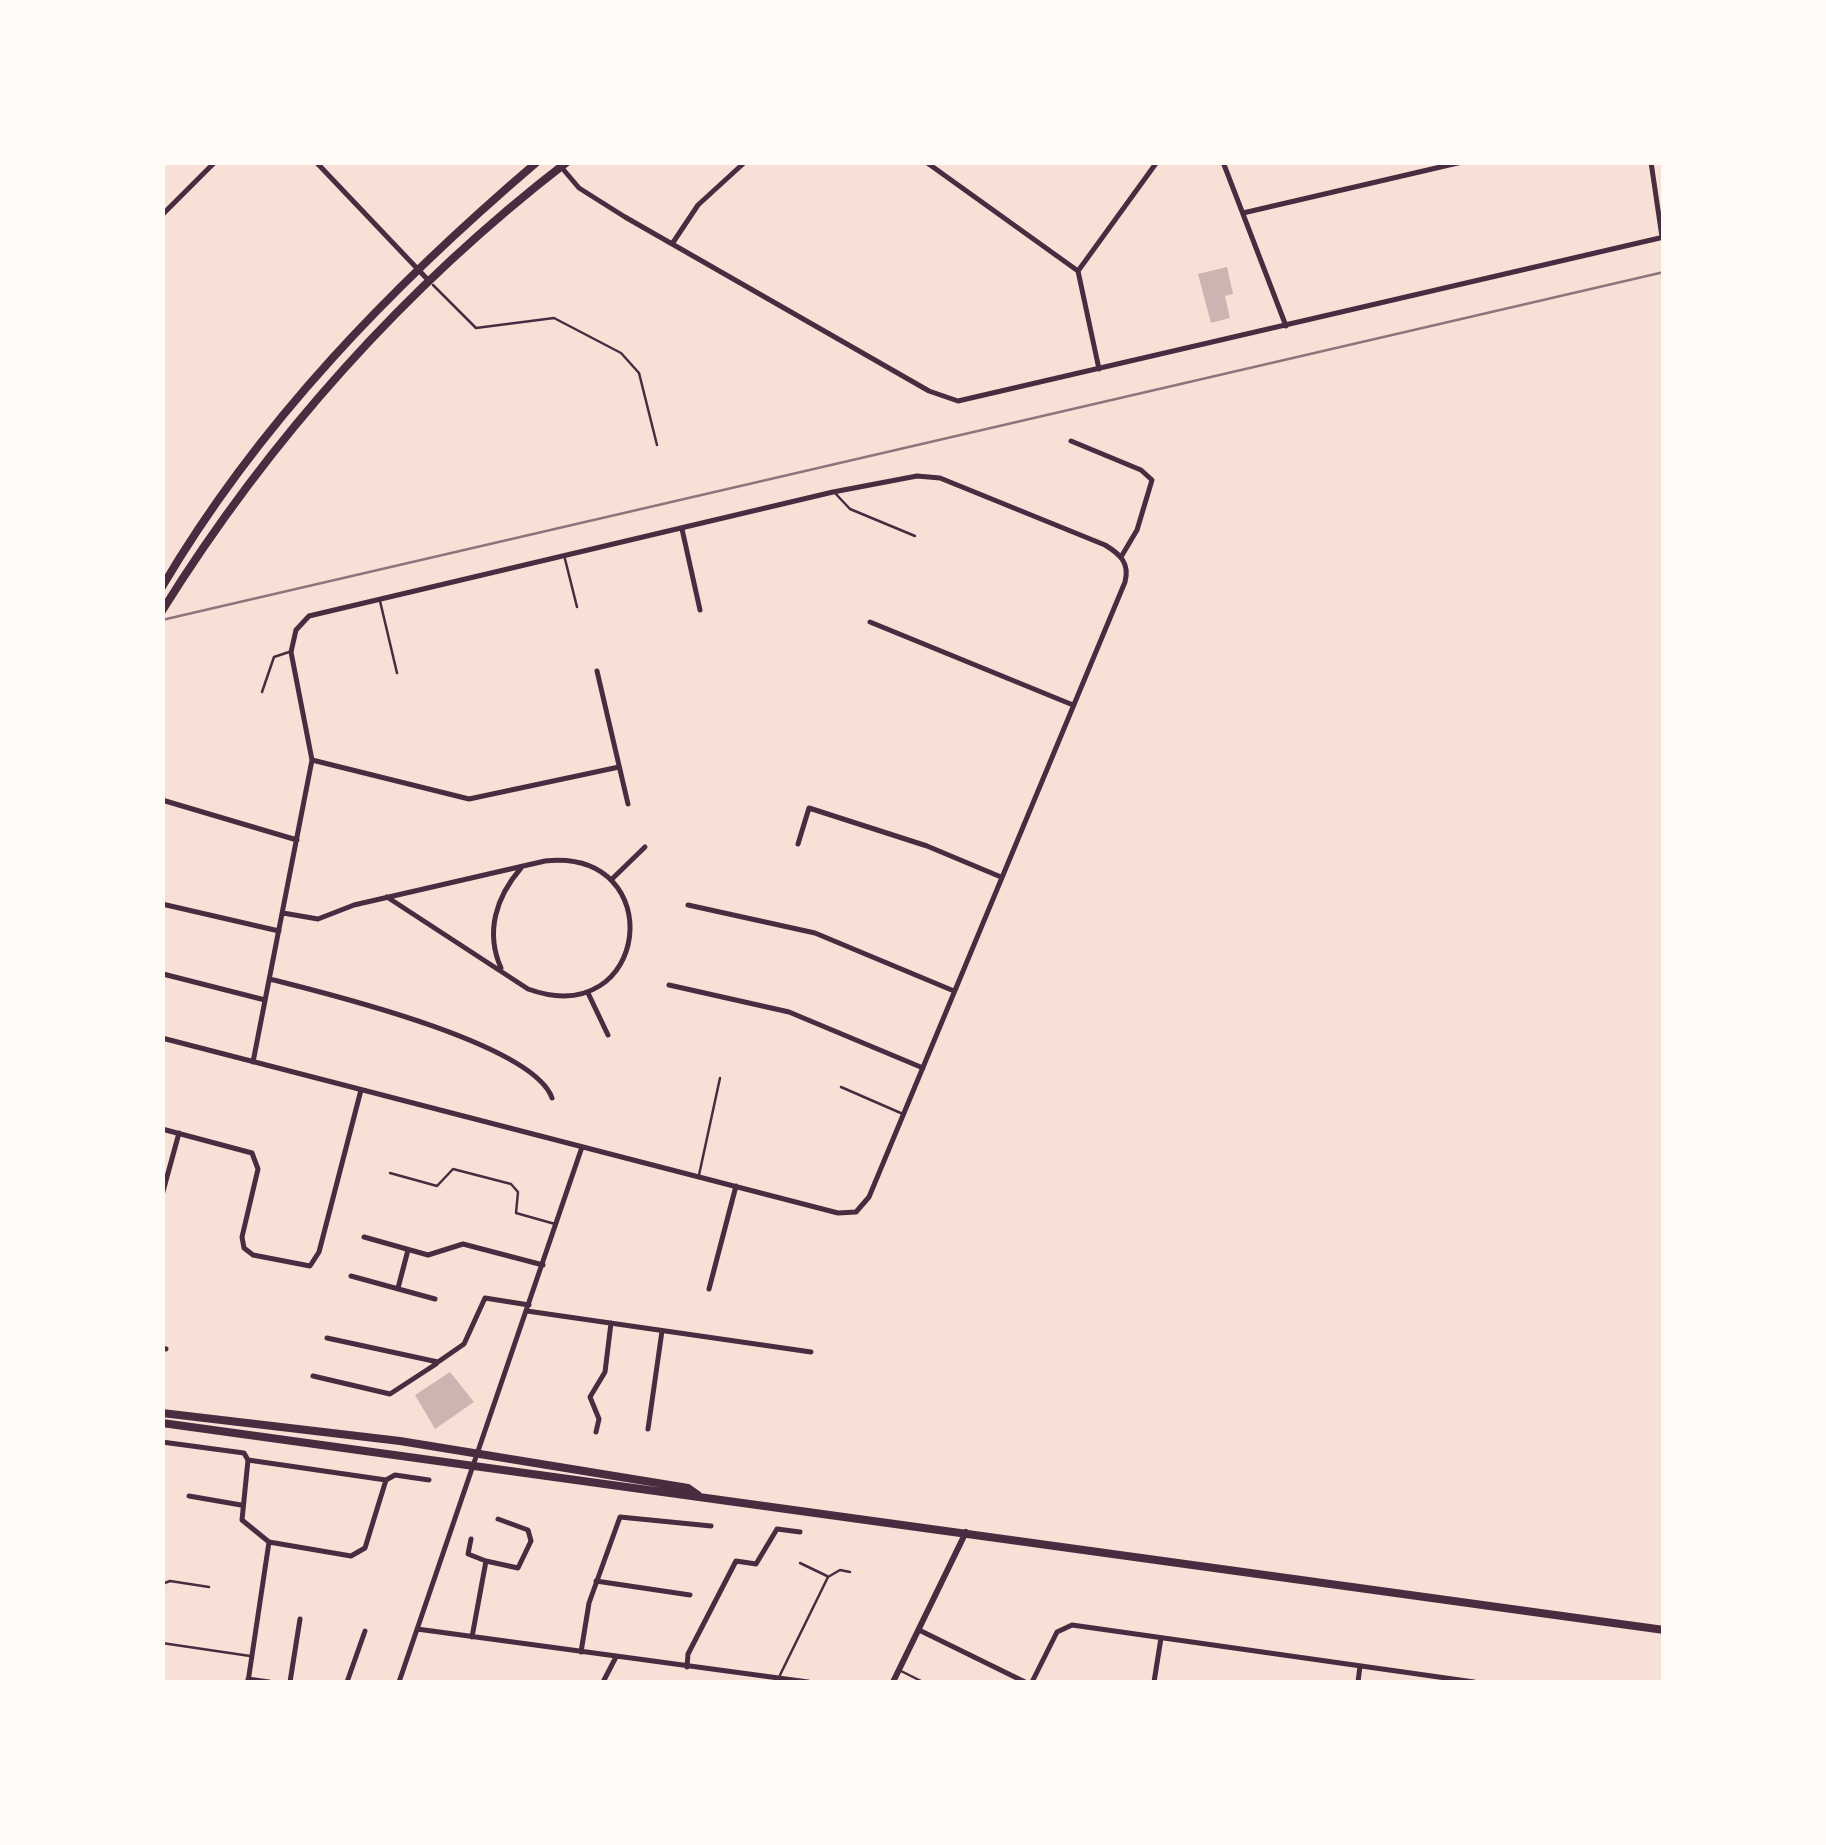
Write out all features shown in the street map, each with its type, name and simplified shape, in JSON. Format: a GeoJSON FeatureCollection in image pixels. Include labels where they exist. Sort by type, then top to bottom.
{"type":"FeatureCollection","features":[{"type":"Feature","properties":{"kind":"main road"},"geometry":{"type":"LineString","coordinates":[[162,586],[273,428],[416,268],[538,162]]}},
{"type":"Feature","properties":{"kind":"main road"},"geometry":{"type":"LineString","coordinates":[[162,611],[278,444],[351,360],[430,282],[562,164]]}},
{"type":"Feature","properties":{"kind":"main road"},"geometry":{"type":"LineString","coordinates":[[162,1413],[478,1454],[688,1488],[698,1495]]}},
{"type":"Feature","properties":{"kind":"main road"},"geometry":{"type":"LineString","coordinates":[[162,1423],[1664,1630]]}},
{"type":"Feature","properties":{"kind":"street"},"geometry":{"type":"LineString","coordinates":[[162,214],[215,162]]}},
{"type":"Feature","properties":{"kind":"street"},"geometry":{"type":"LineString","coordinates":[[316,162],[430,282]]}},
{"type":"Feature","properties":{"kind":"street"},"geometry":{"type":"LineString","coordinates":[[672,244],[698,205],[745,162]]}},
{"type":"Feature","properties":{"kind":"street"},"geometry":{"type":"LineString","coordinates":[[926,162],[1078,271],[1100,369]]}},
{"type":"Feature","properties":{"kind":"street"},"geometry":{"type":"LineString","coordinates":[[1078,271],[1157,162]]}},
{"type":"Feature","properties":{"kind":"street"},"geometry":{"type":"LineString","coordinates":[[1224,162],[1286,326]]}},
{"type":"Feature","properties":{"kind":"street"},"geometry":{"type":"LineString","coordinates":[[1243,213],[1462,162]]}},
{"type":"Feature","properties":{"kind":"street"},"geometry":{"type":"LineString","coordinates":[[562,164],[588,194],[672,244],[949,399],[967,401],[1663,237],[1651,162]]}},
{"type":"Feature","properties":{"kind":"street"},"geometry":{"type":"LineString","coordinates":[[1071,441],[1141,470],[1152,480],[1136,530],[1122,557]]}},
{"type":"Feature","properties":{"kind":"street"},"geometry":{"type":"LineString","coordinates":[[162,1038],[253,1062],[582,1147],[736,1186],[838,1213],[856,1212],[869,1196],[1125,582],[1127,568],[1122,557],[1104,545],[940,478],[917,476],[833,492],[309,616],[296,630],[291,652],[312,760],[253,1062]]}},
{"type":"Feature","properties":{"kind":"street"},"geometry":{"type":"LineString","coordinates":[[682,530],[700,610]]}},
{"type":"Feature","properties":{"kind":"street"},"geometry":{"type":"LineString","coordinates":[[870,622],[1074,706]]}},
{"type":"Feature","properties":{"kind":"street"},"geometry":{"type":"LineString","coordinates":[[597,671],[628,804]]}},
{"type":"Feature","properties":{"kind":"street"},"geometry":{"type":"LineString","coordinates":[[312,760],[472,799],[619,767]]}},
{"type":"Feature","properties":{"kind":"street"},"geometry":{"type":"LineString","coordinates":[[162,800],[298,840]]}},
{"type":"Feature","properties":{"kind":"street"},"geometry":{"type":"LineString","coordinates":[[798,844],[810,808],[927,846],[1001,877]]}},
{"type":"Feature","properties":{"kind":"street"},"geometry":{"type":"LineString","coordinates":[[612,879],[645,847]]}},
{"type":"Feature","properties":{"kind":"street"},"geometry":{"type":"LineString","coordinates":[[283,913],[314,919],[387,898],[523,866],[576,860],[612,879],[627,904],[631,936],[620,966],[588,993],[549,996],[387,898]]}},
{"type":"Feature","properties":{"kind":"street"},"geometry":{"type":"LineString","coordinates":[[502,971],[493,940],[496,908],[523,866]]}},
{"type":"Feature","properties":{"kind":"street"},"geometry":{"type":"LineString","coordinates":[[162,904],[279,931]]}},
{"type":"Feature","properties":{"kind":"street"},"geometry":{"type":"LineString","coordinates":[[688,906],[815,933],[954,990]]}},
{"type":"Feature","properties":{"kind":"street"},"geometry":{"type":"LineString","coordinates":[[163,974],[265,1000]]}},
{"type":"Feature","properties":{"kind":"street"},"geometry":{"type":"LineString","coordinates":[[270,979],[432,1023],[539,1078],[552,1098]]}},
{"type":"Feature","properties":{"kind":"street"},"geometry":{"type":"LineString","coordinates":[[669,985],[789,1012],[923,1068]]}},
{"type":"Feature","properties":{"kind":"street"},"geometry":{"type":"LineString","coordinates":[[588,993],[608,1036]]}},
{"type":"Feature","properties":{"kind":"street"},"geometry":{"type":"LineString","coordinates":[[162,1128],[254,1156],[258,1169],[242,1237],[244,1248],[253,1256],[295,1266],[314,1262],[362,1090]]}},
{"type":"Feature","properties":{"kind":"street"},"geometry":{"type":"LineString","coordinates":[[162,1195],[179,1133]]}},
{"type":"Feature","properties":{"kind":"street"},"geometry":{"type":"LineString","coordinates":[[399,1682],[582,1147]]}},
{"type":"Feature","properties":{"kind":"street"},"geometry":{"type":"LineString","coordinates":[[709,1289],[736,1186]]}},
{"type":"Feature","properties":{"kind":"street"},"geometry":{"type":"LineString","coordinates":[[364,1237],[433,1255],[464,1244],[543,1264]]}},
{"type":"Feature","properties":{"kind":"street"},"geometry":{"type":"LineString","coordinates":[[398,1288],[408,1250]]}},
{"type":"Feature","properties":{"kind":"street"},"geometry":{"type":"LineString","coordinates":[[352,1276],[435,1299]]}},
{"type":"Feature","properties":{"kind":"street"},"geometry":{"type":"LineString","coordinates":[[313,1376],[390,1394],[464,1344],[485,1298],[611,1324],[810,1352]]}},
{"type":"Feature","properties":{"kind":"street"},"geometry":{"type":"LineString","coordinates":[[596,1432],[599,1418],[590,1396],[606,1366],[611,1324]]}},
{"type":"Feature","properties":{"kind":"street"},"geometry":{"type":"LineString","coordinates":[[648,1429],[662,1331]]}},
{"type":"Feature","properties":{"kind":"street"},"geometry":{"type":"LineString","coordinates":[[327,1338],[438,1362]]}},
{"type":"Feature","properties":{"kind":"street"},"geometry":{"type":"LineString","coordinates":[[162,1442],[244,1454],[248,1460],[240,1518],[269,1542],[360,1554],[386,1480],[394,1475],[429,1480]]}},
{"type":"Feature","properties":{"kind":"street"},"geometry":{"type":"LineString","coordinates":[[248,1460],[386,1480]]}},
{"type":"Feature","properties":{"kind":"street"},"geometry":{"type":"LineString","coordinates":[[189,1496],[241,1505]]}},
{"type":"Feature","properties":{"kind":"street"},"geometry":{"type":"LineString","coordinates":[[581,1652],[596,1581],[622,1516],[711,1526]]}},
{"type":"Feature","properties":{"kind":"street"},"geometry":{"type":"LineString","coordinates":[[471,1539],[467,1553],[518,1568],[531,1541],[528,1530],[498,1519]]}},
{"type":"Feature","properties":{"kind":"street"},"geometry":{"type":"LineString","coordinates":[[687,1667],[688,1654],[736,1562],[755,1565],[777,1529],[800,1532]]}},
{"type":"Feature","properties":{"kind":"street"},"geometry":{"type":"LineString","coordinates":[[893,1682],[966,1532]]}},
{"type":"Feature","properties":{"kind":"street"},"geometry":{"type":"LineString","coordinates":[[269,1542],[248,1681],[269,1682]]}},
{"type":"Feature","properties":{"kind":"street"},"geometry":{"type":"LineString","coordinates":[[472,1637],[486,1561]]}},
{"type":"Feature","properties":{"kind":"street"},"geometry":{"type":"LineString","coordinates":[[596,1581],[690,1595]]}},
{"type":"Feature","properties":{"kind":"street"},"geometry":{"type":"LineString","coordinates":[[290,1682],[300,1620]]}},
{"type":"Feature","properties":{"kind":"street"},"geometry":{"type":"LineString","coordinates":[[919,1630],[1028,1682],[1055,1636],[1066,1626],[1474,1682]]}},
{"type":"Feature","properties":{"kind":"street"},"geometry":{"type":"LineString","coordinates":[[417,1629],[808,1682]]}},
{"type":"Feature","properties":{"kind":"street"},"geometry":{"type":"LineString","coordinates":[[346,1682],[365,1631]]}},
{"type":"Feature","properties":{"kind":"street"},"geometry":{"type":"LineString","coordinates":[[1154,1682],[1161,1638]]}},
{"type":"Feature","properties":{"kind":"street"},"geometry":{"type":"LineString","coordinates":[[603,1682],[616,1657]]}},
{"type":"Feature","properties":{"kind":"street"},"geometry":{"type":"LineString","coordinates":[[1358,1682],[1360,1666]]}},
{"type":"Feature","properties":{"kind":"lane"},"geometry":{"type":"LineString","coordinates":[[430,282],[476,328],[554,318],[631,360],[639,373],[657,445]]}},
{"type":"Feature","properties":{"kind":"lane"},"geometry":{"type":"LineString","coordinates":[[833,492],[856,512],[915,536]]}},
{"type":"Feature","properties":{"kind":"lane"},"geometry":{"type":"LineString","coordinates":[[564,557],[576,607]]}},
{"type":"Feature","properties":{"kind":"lane"},"geometry":{"type":"LineString","coordinates":[[380,600],[397,673]]}},
{"type":"Feature","properties":{"kind":"lane"},"geometry":{"type":"LineString","coordinates":[[262,692],[274,657],[291,652]]}},
{"type":"Feature","properties":{"kind":"lane"},"geometry":{"type":"LineString","coordinates":[[699,1177],[720,1078]]}},
{"type":"Feature","properties":{"kind":"lane"},"geometry":{"type":"LineString","coordinates":[[841,1087],[904,1114]]}},
{"type":"Feature","properties":{"kind":"lane"},"geometry":{"type":"LineString","coordinates":[[390,1173],[437,1186],[454,1169],[511,1184],[518,1192],[516,1214],[557,1224]]}},
{"type":"Feature","properties":{"kind":"lane"},"geometry":{"type":"LineString","coordinates":[[800,1563],[828,1577]]}},
{"type":"Feature","properties":{"kind":"lane"},"geometry":{"type":"LineString","coordinates":[[778,1678],[828,1577],[836,1570],[850,1572]]}},
{"type":"Feature","properties":{"kind":"lane"},"geometry":{"type":"LineString","coordinates":[[162,1584],[170,1581],[208,1587]]}},
{"type":"Feature","properties":{"kind":"lane"},"geometry":{"type":"LineString","coordinates":[[162,1643],[252,1656]]}},
{"type":"Feature","properties":{"kind":"lane"},"geometry":{"type":"LineString","coordinates":[[899,1670],[923,1682]]}},
{"type":"Feature","properties":{"kind":"building"},"geometry":{"type":"Polygon","coordinates":[[[1227,267],[1233,294],[1225,296],[1230,318],[1211,323],[1198,274],[1227,267]]]}},
{"type":"Feature","properties":{"kind":"building"},"geometry":{"type":"Polygon","coordinates":[[[450,1372],[474,1402],[435,1429],[415,1395],[450,1372]]]}},
{"type":"Feature","properties":{"kind":"railway"},"geometry":{"type":"LineString","coordinates":[[162,620],[1664,272]]}}]}
